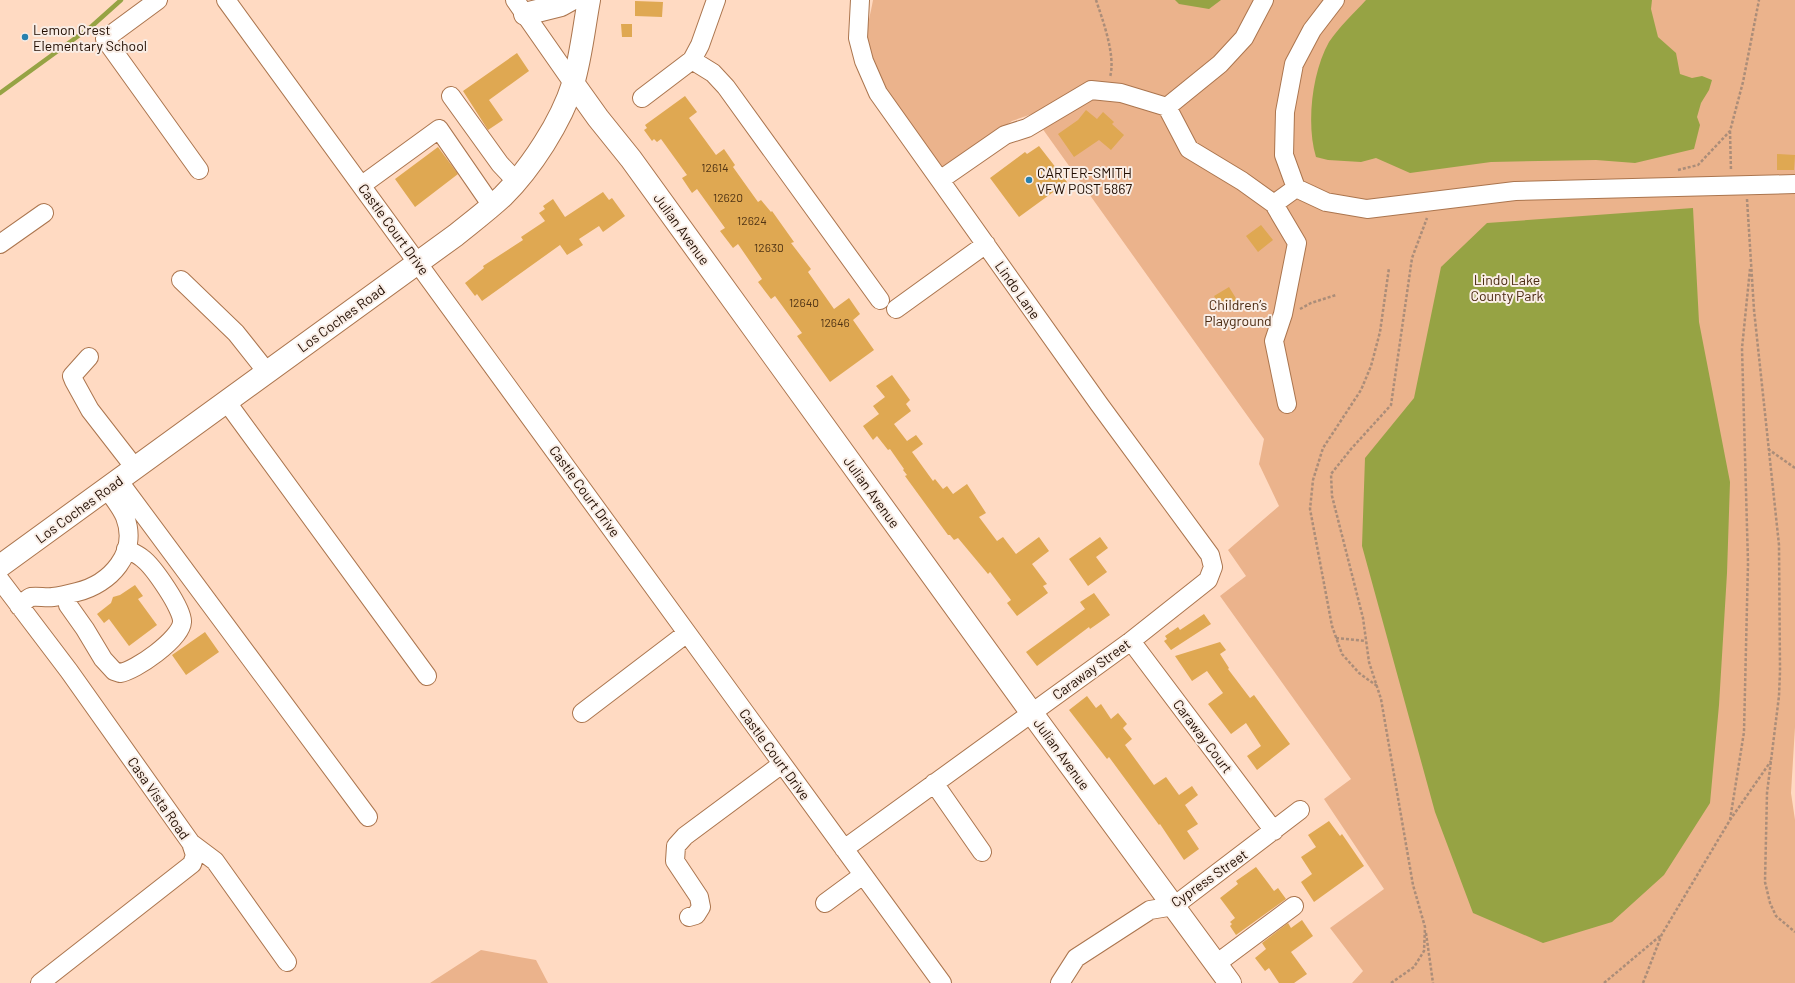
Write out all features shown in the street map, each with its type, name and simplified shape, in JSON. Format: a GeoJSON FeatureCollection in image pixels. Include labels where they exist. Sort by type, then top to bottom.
{"type":"FeatureCollection","features":[{"type":"Feature","properties":{"kind":"main road"},"geometry":{"type":"LineString","coordinates":[[519,4],[561,5],[570,0]]}},
{"type":"Feature","properties":{"kind":"main road","name":"Los Coches Road"},"geometry":{"type":"LineString","coordinates":[[0,566],[418,262],[492,206],[516,181],[555,123],[566,102],[573,83],[589,0]]}},
{"type":"Feature","properties":{"kind":"main road","name":"Julian Avenue"},"geometry":{"type":"LineString","coordinates":[[573,83],[640,172],[1031,712],[1230,983]]}},
{"type":"Feature","properties":{"kind":"street"},"geometry":{"type":"LineString","coordinates":[[158,0],[106,39],[199,170]]}},
{"type":"Feature","properties":{"kind":"street","name":"Castle Court Drive"},"geometry":{"type":"LineString","coordinates":[[226,0],[942,983]]}},
{"type":"Feature","properties":{"kind":"street"},"geometry":{"type":"LineString","coordinates":[[642,98],[692,60],[700,45],[716,0]]}},
{"type":"Feature","properties":{"kind":"street","name":"Lindo Lane"},"geometry":{"type":"LineString","coordinates":[[860,0],[858,38],[866,68],[878,93],[1099,404],[1210,555],[1213,567]]}},
{"type":"Feature","properties":{"kind":"street"},"geometry":{"type":"LineString","coordinates":[[1168,107],[1193,88],[1220,64],[1244,38],[1264,0]]}},
{"type":"Feature","properties":{"kind":"street"},"geometry":{"type":"LineString","coordinates":[[1336,0],[1312,30],[1294,64],[1286,112],[1284,155],[1296,188],[1326,202],[1367,209],[1515,191],[1795,184]]}},
{"type":"Feature","properties":{"kind":"street","name":"Julian Avenue"},"geometry":{"type":"LineString","coordinates":[[519,4],[573,83]]}},
{"type":"Feature","properties":{"kind":"street"},"geometry":{"type":"LineString","coordinates":[[692,60],[713,73],[726,87],[880,300]]}},
{"type":"Feature","properties":{"kind":"street"},"geometry":{"type":"LineString","coordinates":[[940,180],[1005,135],[1027,128],[1091,90],[1121,93],[1168,107],[1189,149],[1242,181],[1274,204],[1297,243],[1283,314],[1274,341],[1287,404]]}},
{"type":"Feature","properties":{"kind":"street"},"geometry":{"type":"LineString","coordinates":[[451,96],[500,164],[516,181]]}},
{"type":"Feature","properties":{"kind":"street"},"geometry":{"type":"LineString","coordinates":[[362,186],[439,129],[492,206]]}},
{"type":"Feature","properties":{"kind":"street"},"geometry":{"type":"LineString","coordinates":[[1274,204],[1296,188]]}},
{"type":"Feature","properties":{"kind":"street"},"geometry":{"type":"LineString","coordinates":[[0,244],[44,213]]}},
{"type":"Feature","properties":{"kind":"street"},"geometry":{"type":"LineString","coordinates":[[896,309],[986,244]]}},
{"type":"Feature","properties":{"kind":"street"},"geometry":{"type":"LineString","coordinates":[[181,280],[236,333],[267,372]]}},
{"type":"Feature","properties":{"kind":"street"},"geometry":{"type":"LineString","coordinates":[[89,357],[72,376],[90,410],[120,479],[368,817]]}},
{"type":"Feature","properties":{"kind":"street"},"geometry":{"type":"LineString","coordinates":[[226,401],[427,676]]}},
{"type":"Feature","properties":{"kind":"street"},"geometry":{"type":"LineString","coordinates":[[19,606],[30,597],[54,597],[67,595],[90,588],[109,576],[122,561],[126,549],[128,529],[120,479]]}},
{"type":"Feature","properties":{"kind":"street"},"geometry":{"type":"LineString","coordinates":[[67,595],[68,605],[108,666],[120,673],[132,670],[144,662],[178,632],[182,623],[177,603],[146,561],[136,553],[126,549]]}},
{"type":"Feature","properties":{"kind":"street","name":"Caraway Street"},"geometry":{"type":"LineString","coordinates":[[844,849],[1131,641],[1208,580],[1213,567]]}},
{"type":"Feature","properties":{"kind":"street","name":"Casa Vista Road"},"geometry":{"type":"LineString","coordinates":[[0,580],[69,671],[191,843],[195,855],[192,864],[40,983]]}},
{"type":"Feature","properties":{"kind":"street"},"geometry":{"type":"LineString","coordinates":[[582,713],[687,632]]}},
{"type":"Feature","properties":{"kind":"street","name":"Caraway Court"},"geometry":{"type":"LineString","coordinates":[[1131,641],[1274,831]]}},
{"type":"Feature","properties":{"kind":"street"},"geometry":{"type":"LineString","coordinates":[[689,917],[696,915],[701,907],[699,897],[675,861],[676,846],[685,836],[782,764]]}},
{"type":"Feature","properties":{"kind":"street"},"geometry":{"type":"LineString","coordinates":[[934,783],[982,852]]}},
{"type":"Feature","properties":{"kind":"street","name":"Cypress Street"},"geometry":{"type":"LineString","coordinates":[[1060,983],[1076,958],[1150,910],[1174,906],[1300,810]]}},
{"type":"Feature","properties":{"kind":"street"},"geometry":{"type":"LineString","coordinates":[[191,843],[214,861],[287,962]]}},
{"type":"Feature","properties":{"kind":"street"},"geometry":{"type":"LineString","coordinates":[[825,902],[863,875]]}},
{"type":"Feature","properties":{"kind":"street"},"geometry":{"type":"LineString","coordinates":[[1216,964],[1294,906]]}},
{"type":"Feature","properties":{"kind":"path"},"geometry":{"type":"LineString","coordinates":[[1096,0],[1108,34],[1111,74],[1106,91]]}},
{"type":"Feature","properties":{"kind":"path"},"geometry":{"type":"LineString","coordinates":[[1759,0],[1743,82],[1730,131],[1731,177],[1746,186],[1751,261],[1768,449],[1779,545],[1779,696],[1767,793],[1765,882],[1770,903],[1776,916],[1795,932]]}},
{"type":"Feature","properties":{"kind":"path"},"geometry":{"type":"LineString","coordinates":[[1671,172],[1698,165],[1730,131]]}},
{"type":"Feature","properties":{"kind":"path"},"geometry":{"type":"LineString","coordinates":[[1433,983],[1425,927],[1413,886],[1381,699],[1369,662],[1362,618],[1332,496],[1331,474],[1351,449],[1391,405],[1412,258],[1435,201]]}},
{"type":"Feature","properties":{"kind":"path"},"geometry":{"type":"LineString","coordinates":[[1730,820],[1744,725],[1748,563],[1742,348],[1751,261]]}},
{"type":"Feature","properties":{"kind":"path"},"geometry":{"type":"LineString","coordinates":[[1377,686],[1358,673],[1342,654],[1332,626],[1310,509],[1313,480],[1323,448],[1361,390],[1371,366],[1380,332],[1390,268]]}},
{"type":"Feature","properties":{"kind":"path"},"geometry":{"type":"LineString","coordinates":[[1283,314],[1290,313],[1311,303],[1336,295]]}},
{"type":"Feature","properties":{"kind":"path"},"geometry":{"type":"LineString","coordinates":[[1768,449],[1795,468]]}},
{"type":"Feature","properties":{"kind":"path"},"geometry":{"type":"LineString","coordinates":[[1336,638],[1366,641]]}},
{"type":"Feature","properties":{"kind":"path"},"geometry":{"type":"LineString","coordinates":[[1643,983],[1662,934],[1730,820],[1771,760]]}},
{"type":"Feature","properties":{"kind":"path"},"geometry":{"type":"LineString","coordinates":[[1391,983],[1414,967],[1424,951],[1425,927]]}},
{"type":"Feature","properties":{"kind":"path"},"geometry":{"type":"LineString","coordinates":[[1604,983],[1662,934]]}},
{"type":"Feature","properties":{"kind":"green space","name":"Lindo Lake County Park"},"geometry":{"type":"Polygon","coordinates":[[[873,0],[1795,0],[1795,727],[1791,793],[1795,820],[1795,983],[1352,983],[1363,971],[1330,928],[1384,889],[1324,799],[1351,779],[1220,596],[1246,576],[1228,550],[1279,506],[1259,464],[1264,439],[1032,114],[1012,121],[944,169],[896,106],[876,71],[870,53],[867,36],[873,0]]]}},
{"type":"Feature","properties":{"kind":"green space"},"geometry":{"type":"Polygon","coordinates":[[[481,950],[536,960],[548,983],[430,983],[481,950]]]}},
{"type":"Feature","properties":{"kind":"shaded area"},"geometry":{"type":"Polygon","coordinates":[[[1175,0],[1221,0],[1209,9],[1179,4],[1175,0]]]}},
{"type":"Feature","properties":{"kind":"shaded area"},"geometry":{"type":"Polygon","coordinates":[[[1366,0],[1652,0],[1651,9],[1658,37],[1676,53],[1680,74],[1692,78],[1702,76],[1712,80],[1709,90],[1701,103],[1697,117],[1700,125],[1694,149],[1635,163],[1596,160],[1491,162],[1410,173],[1376,158],[1361,162],[1328,160],[1316,157],[1311,129],[1311,114],[1312,98],[1318,68],[1323,54],[1333,36],[1366,0]]]}},
{"type":"Feature","properties":{"kind":"shaded area"},"geometry":{"type":"Polygon","coordinates":[[[1693,208],[1699,322],[1730,482],[1727,573],[1719,705],[1710,803],[1664,875],[1612,922],[1543,943],[1473,913],[1435,812],[1362,546],[1365,458],[1414,398],[1441,267],[1487,223],[1693,208]]]}},
{"type":"Feature","properties":{"kind":"building"},"geometry":{"type":"Polygon","coordinates":[[[635,1],[663,2],[662,17],[635,16],[635,1]]]}},
{"type":"Feature","properties":{"kind":"building"},"geometry":{"type":"Polygon","coordinates":[[[621,24],[632,24],[632,37],[622,37],[621,24]]]}},
{"type":"Feature","properties":{"kind":"building"},"geometry":{"type":"Polygon","coordinates":[[[517,53],[529,71],[489,100],[503,120],[488,130],[463,91],[517,53]]]}},
{"type":"Feature","properties":{"kind":"building"},"geometry":{"type":"Polygon","coordinates":[[[685,96],[697,112],[689,118],[716,155],[724,149],[735,165],[733,167],[758,202],[761,200],[771,212],[772,211],[794,242],[791,243],[811,269],[808,272],[834,309],[849,298],[860,314],[853,320],[874,350],[830,382],[797,336],[802,333],[775,296],[771,299],[758,282],[762,279],[738,244],[733,248],[720,231],[725,228],[697,189],[692,193],[682,178],[687,175],[661,139],[657,142],[654,139],[652,141],[644,130],[647,128],[645,125],[685,96]]]}},
{"type":"Feature","properties":{"kind":"building"},"geometry":{"type":"Polygon","coordinates":[[[1086,110],[1097,119],[1103,112],[1114,122],[1112,124],[1124,135],[1111,150],[1099,140],[1074,157],[1058,134],[1078,120],[1086,110]]]}},
{"type":"Feature","properties":{"kind":"building","name":"CARTER-SMITH VFW POST 5867"},"geometry":{"type":"Polygon","coordinates":[[[1039,146],[1067,182],[1019,217],[990,178],[1025,152],[1027,154],[1039,146]]]}},
{"type":"Feature","properties":{"kind":"building"},"geometry":{"type":"Polygon","coordinates":[[[438,147],[458,174],[415,207],[395,179],[438,147]]]}},
{"type":"Feature","properties":{"kind":"building"},"geometry":{"type":"Polygon","coordinates":[[[1777,154],[1795,155],[1794,170],[1777,170],[1777,154]]]}},
{"type":"Feature","properties":{"kind":"building"},"geometry":{"type":"Polygon","coordinates":[[[603,192],[609,200],[612,198],[625,216],[603,232],[599,226],[579,239],[583,245],[567,255],[560,245],[482,301],[477,294],[475,296],[465,283],[484,268],[483,266],[523,240],[521,237],[545,221],[539,213],[545,209],[543,206],[553,199],[565,217],[603,192]]]}},
{"type":"Feature","properties":{"kind":"building"},"geometry":{"type":"Polygon","coordinates":[[[1261,225],[1273,240],[1258,252],[1246,236],[1261,225]]]}},
{"type":"Feature","properties":{"kind":"building"},"geometry":{"type":"Polygon","coordinates":[[[1229,287],[1237,300],[1222,309],[1214,296],[1229,287]]]}},
{"type":"Feature","properties":{"kind":"building"},"geometry":{"type":"Polygon","coordinates":[[[892,375],[910,400],[906,404],[911,411],[894,424],[907,441],[916,435],[923,444],[912,452],[933,481],[935,479],[943,489],[947,486],[953,494],[967,484],[986,513],[979,517],[997,541],[1003,537],[1016,554],[1039,537],[1049,551],[1032,564],[1047,584],[1043,586],[1048,593],[1017,616],[1007,603],[1011,600],[990,572],[988,574],[958,538],[954,540],[950,535],[948,535],[905,476],[907,475],[903,470],[904,469],[890,449],[888,450],[877,436],[873,440],[863,426],[879,414],[873,406],[885,397],[876,386],[892,375]]]}},
{"type":"Feature","properties":{"kind":"building"},"geometry":{"type":"Polygon","coordinates":[[[1100,537],[1108,548],[1096,557],[1107,572],[1088,586],[1069,559],[1100,537]]]}},
{"type":"Feature","properties":{"kind":"building"},"geometry":{"type":"Polygon","coordinates":[[[135,585],[143,596],[138,599],[157,625],[129,646],[109,619],[104,623],[97,614],[111,603],[113,597],[120,595],[135,585]]]}},
{"type":"Feature","properties":{"kind":"building"},"geometry":{"type":"Polygon","coordinates":[[[1094,593],[1110,615],[1090,629],[1089,627],[1037,666],[1026,652],[1085,609],[1080,602],[1094,593]]]}},
{"type":"Feature","properties":{"kind":"building"},"geometry":{"type":"Polygon","coordinates":[[[1204,614],[1211,624],[1171,650],[1164,641],[1167,639],[1165,636],[1178,627],[1180,630],[1204,614]]]}},
{"type":"Feature","properties":{"kind":"building"},"geometry":{"type":"Polygon","coordinates":[[[205,632],[219,652],[186,675],[172,655],[205,632]]]}},
{"type":"Feature","properties":{"kind":"building"},"geometry":{"type":"Polygon","coordinates":[[[1220,642],[1226,650],[1220,654],[1229,668],[1228,669],[1250,698],[1254,695],[1290,744],[1257,770],[1247,756],[1261,746],[1246,723],[1231,734],[1208,704],[1223,693],[1207,671],[1192,681],[1175,656],[1220,642]]]}},
{"type":"Feature","properties":{"kind":"building"},"geometry":{"type":"Polygon","coordinates":[[[1087,696],[1096,708],[1101,704],[1111,719],[1118,713],[1127,724],[1123,728],[1132,739],[1125,745],[1154,785],[1166,777],[1179,795],[1192,786],[1198,795],[1185,805],[1198,824],[1187,831],[1199,849],[1184,860],[1160,824],[1159,825],[1109,757],[1107,759],[1069,710],[1087,696]]]}},
{"type":"Feature","properties":{"kind":"building"},"geometry":{"type":"Polygon","coordinates":[[[1329,821],[1340,836],[1342,834],[1364,866],[1314,902],[1301,882],[1312,874],[1301,857],[1316,847],[1308,835],[1329,821]]]}},
{"type":"Feature","properties":{"kind":"building"},"geometry":{"type":"Polygon","coordinates":[[[1256,867],[1274,891],[1278,888],[1286,899],[1236,935],[1230,926],[1232,924],[1230,922],[1235,918],[1220,898],[1238,884],[1236,881],[1256,867]]]}},
{"type":"Feature","properties":{"kind":"building"},"geometry":{"type":"Polygon","coordinates":[[[1302,920],[1313,936],[1291,952],[1307,974],[1294,983],[1279,983],[1269,968],[1265,971],[1255,958],[1266,949],[1262,943],[1288,923],[1291,928],[1302,920]]]}},
{"type":"Feature","properties":{"kind":"waterway"},"geometry":{"type":"LineString","coordinates":[[0,93],[92,26],[121,0]]}},
{"type":"Feature","properties":{"kind":"place","name":"Lemon Crest Elementary School"},"geometry":{"type":"Point","coordinates":[25,37]}},
{"type":"Feature","properties":{"kind":"place","name":"CARTER-SMITH VFW POST 5867"},"geometry":{"type":"Point","coordinates":[1029,180]}},
{"type":"Feature","properties":{"kind":"park label","name":"Children’s Playground"},"geometry":{"type":"Point","coordinates":[1238,312]}}]}
